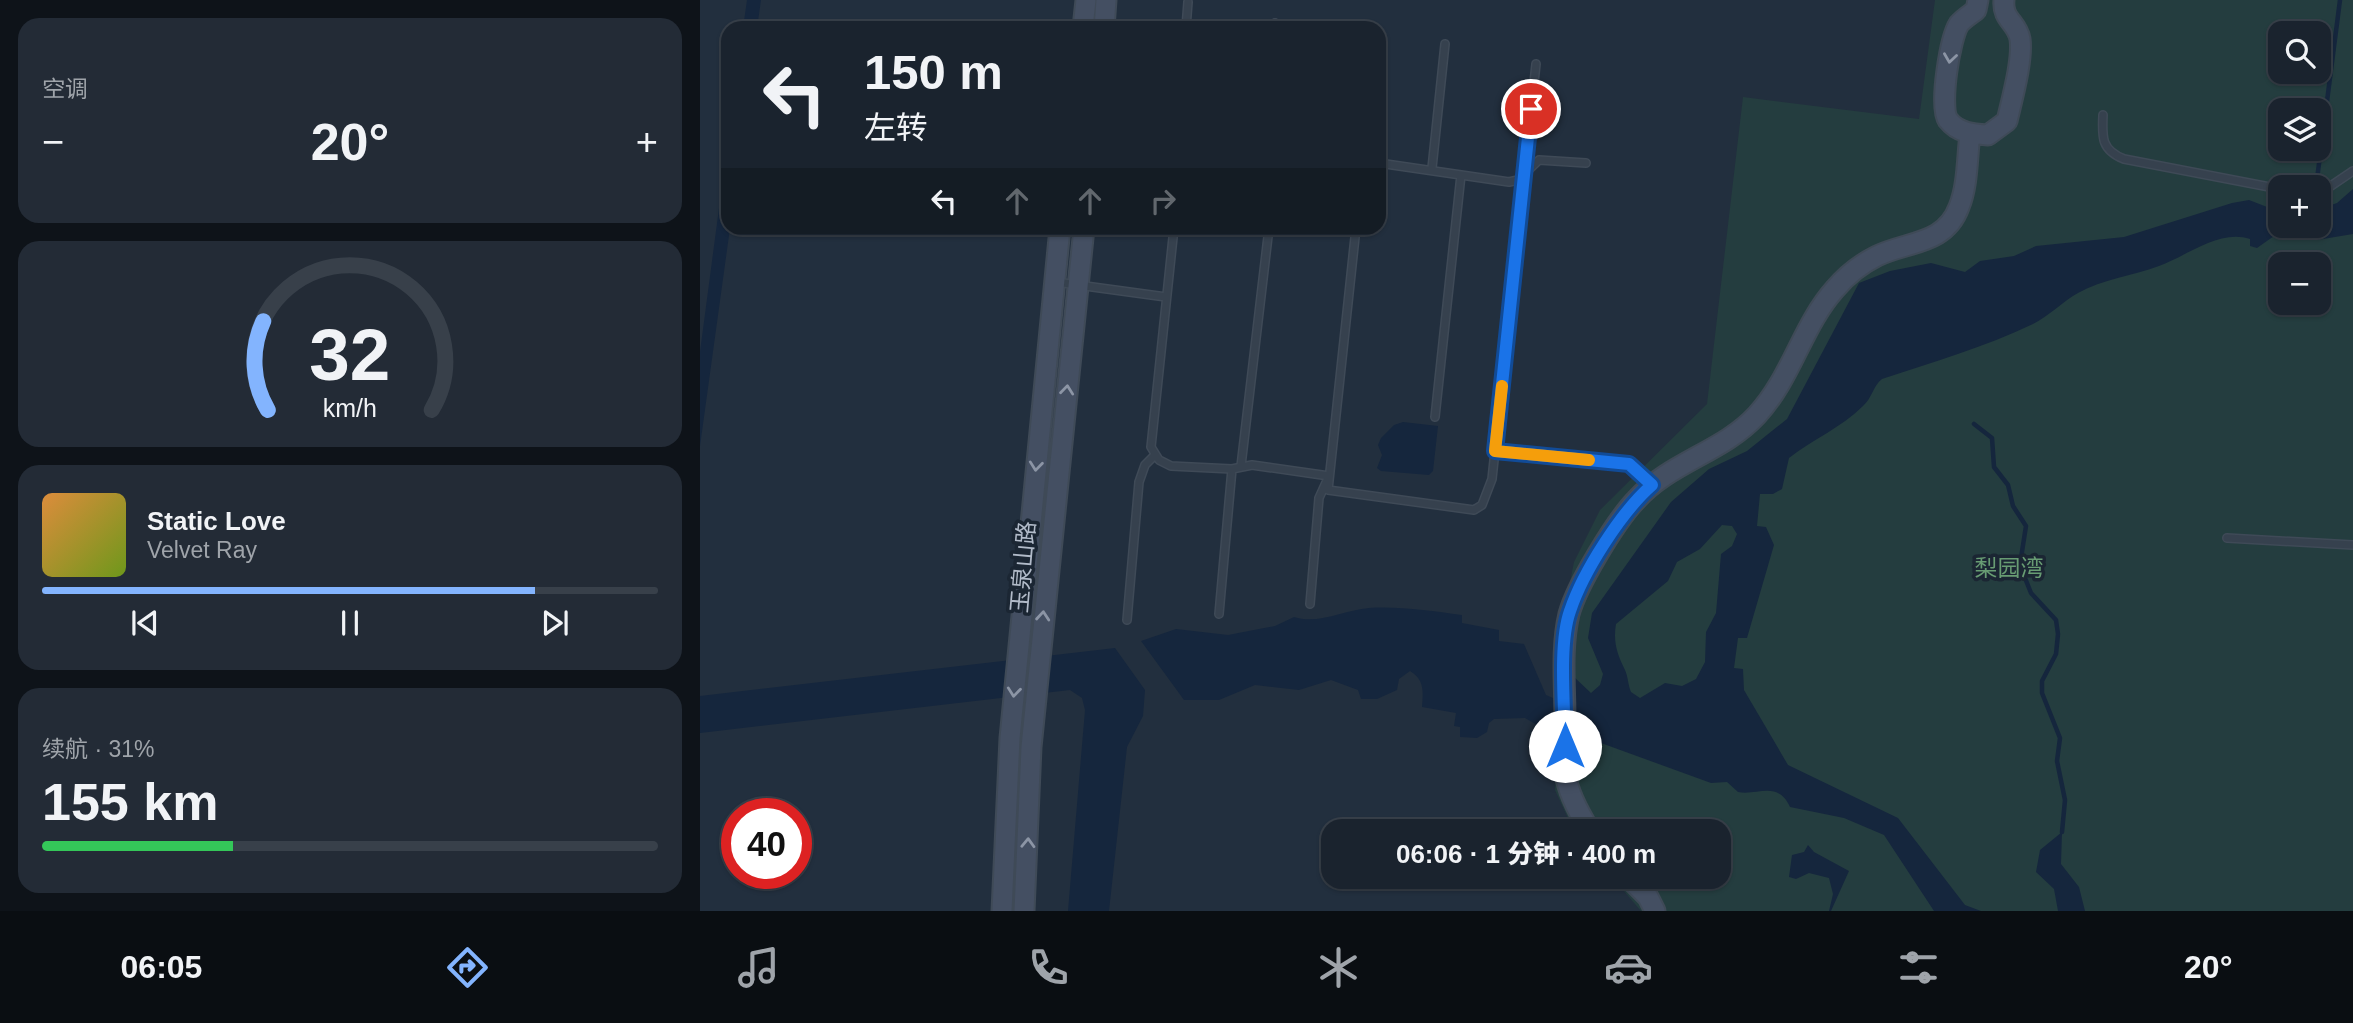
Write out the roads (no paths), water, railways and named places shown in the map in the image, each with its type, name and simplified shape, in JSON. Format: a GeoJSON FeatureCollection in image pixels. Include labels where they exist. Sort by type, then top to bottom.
{"type":"FeatureCollection","features":[{"type":"Feature","properties":{"kind":"street"},"geometry":{"type":"LineString","coordinates":[[1084,21],[1087,0]]}},
{"type":"Feature","properties":{"kind":"street"},"geometry":{"type":"LineString","coordinates":[[1105,21],[1107,0]]}},
{"type":"Feature","properties":{"kind":"street"},"geometry":{"type":"LineString","coordinates":[[1978,0],[1976,10],[1960,23],[1952,41],[1944,105],[1949,120],[1970,134],[1988,135],[2007,121],[2020,39],[2003,11],[2004,0]]}},
{"type":"Feature","properties":{"kind":"street"},"geometry":{"type":"LineString","coordinates":[[1582,819],[1565,774],[1567,624],[1570,611],[1613,530],[1636,499],[1652,485],[1682,464],[1733,436],[1756,416],[1784,380],[1813,320],[1834,290],[1854,271],[1877,256],[1928,240],[1951,223],[1964,190],[1970,134]]}},
{"type":"Feature","properties":{"kind":"street","name":"玉泉山路"},"geometry":{"type":"LineString","coordinates":[[1002,911],[1010,738],[1059,235]]}},
{"type":"Feature","properties":{"kind":"street","name":"玉泉山路"},"geometry":{"type":"LineString","coordinates":[[1024,911],[1031,747],[1083,235]]}},
{"type":"Feature","properties":{"kind":"street"},"geometry":{"type":"LineString","coordinates":[[1640,889],[1648,897],[1655,911]]}},
{"type":"Feature","properties":{"kind":"lane"},"geometry":{"type":"LineString","coordinates":[[1187,21],[1188,2]]}},
{"type":"Feature","properties":{"kind":"lane"},"geometry":{"type":"LineString","coordinates":[[1432,168],[1445,44]]}},
{"type":"Feature","properties":{"kind":"lane"},"geometry":{"type":"LineString","coordinates":[[1355,235],[1328,490],[1395,497],[1409,503],[1474,510],[1482,505],[1490,488],[1535,64]]}},
{"type":"Feature","properties":{"kind":"lane"},"geometry":{"type":"LineString","coordinates":[[2103,115],[2102,140],[2111,154],[2124,159],[2268,187]]}},
{"type":"Feature","properties":{"kind":"lane"},"geometry":{"type":"LineString","coordinates":[[1386,164],[1432,168],[1509,182],[1524,176],[1539,160],[1586,163]]}},
{"type":"Feature","properties":{"kind":"lane"},"geometry":{"type":"LineString","coordinates":[[2331,186],[2353,171]]}},
{"type":"Feature","properties":{"kind":"lane"},"geometry":{"type":"LineString","coordinates":[[1435,417],[1461,175]]}},
{"type":"Feature","properties":{"kind":"lane"},"geometry":{"type":"LineString","coordinates":[[1173,235],[1151,438],[1155,455],[1171,466],[1232,469],[1241,466],[1329,476]]}},
{"type":"Feature","properties":{"kind":"lane"},"geometry":{"type":"LineString","coordinates":[[1241,466],[1268,235]]}},
{"type":"Feature","properties":{"kind":"lane"},"geometry":{"type":"LineString","coordinates":[[1054,281],[1166,297]]}},
{"type":"Feature","properties":{"kind":"lane"},"geometry":{"type":"LineString","coordinates":[[1495,451],[1629,464],[1652,485]]}},
{"type":"Feature","properties":{"kind":"lane"},"geometry":{"type":"LineString","coordinates":[[1127,620],[1139,482],[1145,465],[1155,455]]}},
{"type":"Feature","properties":{"kind":"lane"},"geometry":{"type":"LineString","coordinates":[[1219,614],[1232,469]]}},
{"type":"Feature","properties":{"kind":"lane"},"geometry":{"type":"LineString","coordinates":[[1310,604],[1319,498],[1329,476]]}},
{"type":"Feature","properties":{"kind":"lane"},"geometry":{"type":"LineString","coordinates":[[2227,538],[2353,545]]}},
{"type":"Feature","properties":{"kind":"water"},"geometry":{"type":"Polygon","coordinates":[[[747,0],[761,0],[758,21],[744,21],[747,0]]]}},
{"type":"Feature","properties":{"kind":"water"},"geometry":{"type":"Polygon","coordinates":[[[2353,189],[2353,234],[2331,238],[2331,205],[2353,189]]]}},
{"type":"Feature","properties":{"kind":"water"},"geometry":{"type":"Polygon","coordinates":[[[721,193],[721,235],[729,235],[700,446],[700,352],[721,193]]]}},
{"type":"Feature","properties":{"kind":"water"},"geometry":{"type":"Polygon","coordinates":[[[2249,200],[2268,207],[2268,238],[2271,238],[2257,248],[2250,246],[2250,239],[2238,237],[2203,245],[2170,262],[2088,288],[2039,321],[1996,340],[1882,379],[1866,403],[1854,414],[1789,458],[1782,489],[1773,494],[1760,494],[1757,526],[1766,527],[1774,545],[1747,638],[1738,638],[1734,668],[1743,669],[1744,690],[1788,765],[1898,818],[1965,905],[1981,911],[1934,911],[1884,835],[1844,818],[1790,807],[1785,799],[1773,791],[1738,792],[1727,782],[1711,783],[1601,743],[1553,734],[1525,718],[1494,719],[1489,723],[1487,732],[1477,738],[1460,737],[1460,727],[1454,726],[1456,713],[1422,707],[1421,682],[1410,671],[1399,679],[1397,690],[1377,699],[1361,699],[1358,690],[1331,680],[1299,690],[1255,685],[1219,700],[1184,700],[1141,641],[1176,629],[1228,635],[1275,626],[1294,617],[1322,618],[1369,608],[1427,610],[1462,615],[1462,623],[1499,630],[1499,641],[1524,644],[1546,695],[1553,698],[1573,676],[1591,693],[1600,685],[1603,674],[1588,638],[1592,613],[1671,502],[1709,469],[1747,451],[1787,419],[1859,283],[1890,271],[1931,263],[1965,272],[1980,261],[2014,256],[2036,246],[2124,237],[2249,200]],[[1722,525],[1700,549],[1677,562],[1668,581],[1616,624],[1615,642],[1618,653],[1631,692],[1640,698],[1665,683],[1682,686],[1696,679],[1705,662],[1706,632],[1716,613],[1721,554],[1732,546],[1737,534],[1732,526],[1722,525]]]}},
{"type":"Feature","properties":{"kind":"water"},"geometry":{"type":"Polygon","coordinates":[[[2296,238],[2329,238],[2317,240],[2296,238]]]}},
{"type":"Feature","properties":{"kind":"water"},"geometry":{"type":"Polygon","coordinates":[[[1403,422],[1438,426],[1433,471],[1429,475],[1381,471],[1377,468],[1382,455],[1378,445],[1381,438],[1394,425],[1403,422]]]}},
{"type":"Feature","properties":{"kind":"water"},"geometry":{"type":"Polygon","coordinates":[[[1115,648],[1145,690],[1143,716],[1127,747],[1109,911],[1068,911],[1085,710],[1082,698],[1070,690],[700,733],[700,696],[1115,648]]]}},
{"type":"Feature","properties":{"kind":"water"},"geometry":{"type":"Polygon","coordinates":[[[2062,832],[2061,864],[2079,887],[2085,911],[2058,911],[2054,889],[2036,872],[2040,850],[2062,832]]]}},
{"type":"Feature","properties":{"kind":"water"},"geometry":{"type":"Polygon","coordinates":[[[1808,845],[1814,852],[1849,871],[1831,911],[1833,894],[1829,878],[1809,873],[1796,879],[1789,877],[1792,855],[1804,852],[1808,845]]]}},
{"type":"Feature","properties":{"kind":"waterway"},"geometry":{"type":"LineString","coordinates":[[2318,175],[2340,0]]}},
{"type":"Feature","properties":{"kind":"waterway"},"geometry":{"type":"LineString","coordinates":[[1974,424],[1992,438],[1994,467],[2008,485],[2013,506],[2026,526],[2021,558],[2023,573],[2031,593],[2056,620],[2056,654],[2042,681],[2042,693],[2060,738],[2057,761],[2065,800],[2062,832]]}},
{"type":"Feature","properties":{"kind":"park label","name":"梨园湾"},"geometry":{"type":"Point","coordinates":[2009,568]}}]}
